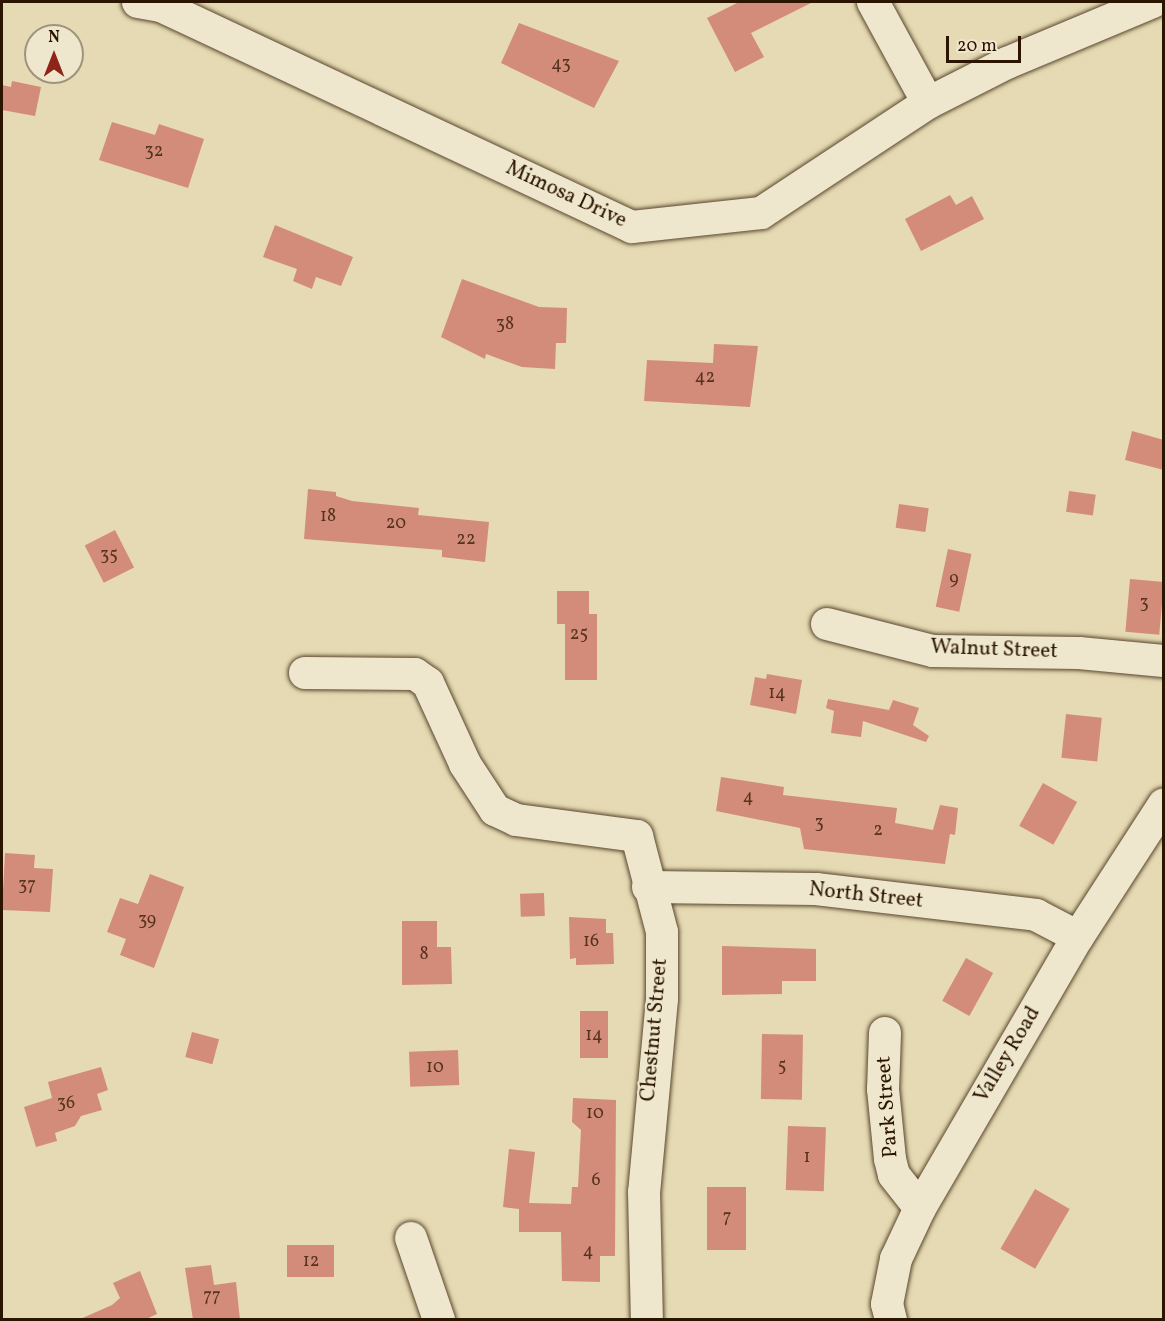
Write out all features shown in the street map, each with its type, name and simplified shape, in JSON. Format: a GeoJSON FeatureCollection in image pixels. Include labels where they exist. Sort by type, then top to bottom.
{"type":"FeatureCollection","features":[{"type":"Feature","properties":{"kind":"street","name":"Mimosa Drive"},"geometry":{"type":"LineString","coordinates":[[138,2],[161,6],[632,227],[761,213],[928,103],[1007,63],[1153,2]]}},
{"type":"Feature","properties":{"kind":"street"},"geometry":{"type":"LineString","coordinates":[[873,2],[928,103]]}},
{"type":"Feature","properties":{"kind":"street","name":"Walnut Street"},"geometry":{"type":"LineString","coordinates":[[827,624],[933,651],[1079,653],[1164,661]]}},
{"type":"Feature","properties":{"kind":"street","name":"Chestnut Street"},"geometry":{"type":"LineString","coordinates":[[305,673],[415,674],[428,683],[465,764],[495,810],[516,820],[637,836],[648,887],[662,932],[662,999],[644,1192],[647,1320]]}},
{"type":"Feature","properties":{"kind":"street","name":"Valley Road"},"geometry":{"type":"LineString","coordinates":[[891,1320],[888,1304],[896,1258],[920,1208],[1078,937],[1164,804]]}},
{"type":"Feature","properties":{"kind":"street","name":"North Street"},"geometry":{"type":"LineString","coordinates":[[648,887],[816,889],[1036,915],[1078,937]]}},
{"type":"Feature","properties":{"kind":"street","name":"Park Street"},"geometry":{"type":"LineString","coordinates":[[885,1033],[883,1089],[890,1160],[894,1175],[920,1208]]}},
{"type":"Feature","properties":{"kind":"street"},"geometry":{"type":"LineString","coordinates":[[411,1238],[439,1320]]}},
{"type":"Feature","properties":{"kind":"building"},"geometry":{"type":"Polygon","coordinates":[[[739,2],[813,2],[751,33],[764,57],[735,72],[707,18],[739,2]]]}},
{"type":"Feature","properties":{"kind":"building"},"geometry":{"type":"Polygon","coordinates":[[[519,23],[619,61],[594,108],[501,63],[519,23]]]}},
{"type":"Feature","properties":{"kind":"building"},"geometry":{"type":"Polygon","coordinates":[[[12,81],[41,87],[35,116],[2,110],[2,85],[11,87],[12,81]]]}},
{"type":"Feature","properties":{"kind":"building"},"geometry":{"type":"Polygon","coordinates":[[[112,122],[155,135],[159,124],[204,139],[188,188],[99,160],[112,122]]]}},
{"type":"Feature","properties":{"kind":"building"},"geometry":{"type":"Polygon","coordinates":[[[950,195],[956,205],[972,196],[984,219],[921,251],[905,219],[950,195]]]}},
{"type":"Feature","properties":{"kind":"building"},"geometry":{"type":"Polygon","coordinates":[[[275,225],[353,257],[341,286],[316,277],[312,289],[293,281],[297,269],[263,257],[275,225]]]}},
{"type":"Feature","properties":{"kind":"building"},"geometry":{"type":"Polygon","coordinates":[[[462,279],[539,307],[567,308],[566,343],[556,343],[555,369],[522,367],[486,354],[485,359],[441,337],[462,279]]]}},
{"type":"Feature","properties":{"kind":"building"},"geometry":{"type":"Polygon","coordinates":[[[714,344],[758,346],[750,407],[644,401],[647,360],[713,363],[714,344]]]}},
{"type":"Feature","properties":{"kind":"building"},"geometry":{"type":"Polygon","coordinates":[[[1132,431],[1164,440],[1164,470],[1125,460],[1132,431]]]}},
{"type":"Feature","properties":{"kind":"building"},"geometry":{"type":"Polygon","coordinates":[[[308,489],[336,492],[336,496],[352,501],[419,508],[418,515],[489,522],[485,562],[442,557],[442,550],[304,539],[308,489]]]}},
{"type":"Feature","properties":{"kind":"building"},"geometry":{"type":"Polygon","coordinates":[[[1069,491],[1096,495],[1093,516],[1066,512],[1069,491]]]}},
{"type":"Feature","properties":{"kind":"building"},"geometry":{"type":"Polygon","coordinates":[[[899,504],[929,508],[925,532],[896,528],[899,504]]]}},
{"type":"Feature","properties":{"kind":"building"},"geometry":{"type":"Polygon","coordinates":[[[115,530],[134,567],[104,583],[85,545],[115,530]]]}},
{"type":"Feature","properties":{"kind":"building"},"geometry":{"type":"Polygon","coordinates":[[[948,549],[971,554],[959,612],[936,607],[948,549]]]}},
{"type":"Feature","properties":{"kind":"building"},"geometry":{"type":"Polygon","coordinates":[[[1130,579],[1164,582],[1159,635],[1125,632],[1130,579]]]}},
{"type":"Feature","properties":{"kind":"building"},"geometry":{"type":"Polygon","coordinates":[[[557,591],[589,591],[589,614],[597,614],[597,680],[565,680],[565,624],[557,624],[557,591]]]}},
{"type":"Feature","properties":{"kind":"building"},"geometry":{"type":"Polygon","coordinates":[[[767,674],[802,680],[796,714],[750,705],[755,677],[766,679],[767,674]]]}},
{"type":"Feature","properties":{"kind":"building"},"geometry":{"type":"Polygon","coordinates":[[[828,699],[889,710],[893,700],[919,708],[913,725],[929,736],[926,742],[863,721],[861,737],[831,733],[834,711],[826,708],[828,699]]]}},
{"type":"Feature","properties":{"kind":"building"},"geometry":{"type":"Polygon","coordinates":[[[1066,714],[1102,718],[1097,762],[1061,758],[1066,714]]]}},
{"type":"Feature","properties":{"kind":"building"},"geometry":{"type":"Polygon","coordinates":[[[721,777],[784,787],[783,795],[897,808],[895,823],[933,830],[940,805],[958,808],[955,835],[950,834],[945,864],[804,849],[800,828],[716,811],[721,777]]]}},
{"type":"Feature","properties":{"kind":"building"},"geometry":{"type":"Polygon","coordinates":[[[1043,783],[1077,802],[1053,845],[1019,826],[1043,783]]]}},
{"type":"Feature","properties":{"kind":"building"},"geometry":{"type":"Polygon","coordinates":[[[5,853],[35,855],[34,868],[53,869],[50,912],[2,910],[5,853]]]}},
{"type":"Feature","properties":{"kind":"building"},"geometry":{"type":"Polygon","coordinates":[[[150,874],[184,887],[154,968],[120,955],[126,939],[107,932],[120,898],[138,904],[150,874]]]}},
{"type":"Feature","properties":{"kind":"building"},"geometry":{"type":"Polygon","coordinates":[[[544,893],[545,916],[521,917],[520,894],[544,893]]]}},
{"type":"Feature","properties":{"kind":"building"},"geometry":{"type":"Polygon","coordinates":[[[569,917],[606,919],[606,933],[613,933],[614,964],[576,965],[576,958],[570,959],[569,917]]]}},
{"type":"Feature","properties":{"kind":"building"},"geometry":{"type":"Polygon","coordinates":[[[402,921],[437,921],[437,947],[451,947],[452,984],[402,985],[402,921]]]}},
{"type":"Feature","properties":{"kind":"building"},"geometry":{"type":"Polygon","coordinates":[[[722,946],[816,949],[816,981],[782,981],[782,994],[722,995],[722,946]]]}},
{"type":"Feature","properties":{"kind":"building"},"geometry":{"type":"Polygon","coordinates":[[[966,958],[993,973],[969,1016],[942,1001],[966,958]]]}},
{"type":"Feature","properties":{"kind":"building"},"geometry":{"type":"Polygon","coordinates":[[[580,1011],[608,1011],[608,1058],[580,1058],[580,1011]]]}},
{"type":"Feature","properties":{"kind":"building"},"geometry":{"type":"Polygon","coordinates":[[[192,1032],[219,1039],[212,1064],[185,1057],[192,1032]]]}},
{"type":"Feature","properties":{"kind":"building"},"geometry":{"type":"Polygon","coordinates":[[[762,1034],[803,1035],[802,1100],[761,1099],[762,1034]]]}},
{"type":"Feature","properties":{"kind":"building"},"geometry":{"type":"Polygon","coordinates":[[[458,1050],[459,1085],[410,1087],[409,1052],[458,1050]]]}},
{"type":"Feature","properties":{"kind":"building"},"geometry":{"type":"Polygon","coordinates":[[[101,1067],[108,1090],[97,1094],[102,1110],[81,1116],[75,1126],[55,1133],[57,1141],[36,1147],[24,1107],[52,1098],[48,1082],[101,1067]]]}},
{"type":"Feature","properties":{"kind":"building"},"geometry":{"type":"Polygon","coordinates":[[[573,1098],[616,1100],[615,1256],[600,1256],[600,1282],[562,1281],[561,1232],[519,1232],[519,1209],[503,1207],[509,1149],[535,1152],[529,1203],[571,1204],[572,1187],[578,1187],[581,1130],[572,1122],[573,1098]]]}},
{"type":"Feature","properties":{"kind":"building"},"geometry":{"type":"Polygon","coordinates":[[[788,1126],[826,1127],[824,1191],[786,1190],[788,1126]]]}},
{"type":"Feature","properties":{"kind":"building"},"geometry":{"type":"Polygon","coordinates":[[[707,1187],[746,1187],[746,1250],[707,1250],[707,1187]]]}},
{"type":"Feature","properties":{"kind":"building"},"geometry":{"type":"Polygon","coordinates":[[[1035,1189],[1070,1209],[1035,1269],[1000,1249],[1035,1189]]]}},
{"type":"Feature","properties":{"kind":"building"},"geometry":{"type":"Polygon","coordinates":[[[287,1245],[334,1245],[334,1277],[287,1277],[287,1245]]]}},
{"type":"Feature","properties":{"kind":"building"},"geometry":{"type":"Polygon","coordinates":[[[211,1265],[214,1285],[236,1282],[240,1320],[193,1320],[185,1268],[211,1265]]]}},
{"type":"Feature","properties":{"kind":"building"},"geometry":{"type":"Polygon","coordinates":[[[140,1271],[157,1314],[144,1320],[78,1320],[112,1305],[120,1298],[113,1283],[140,1271]]]}}]}
